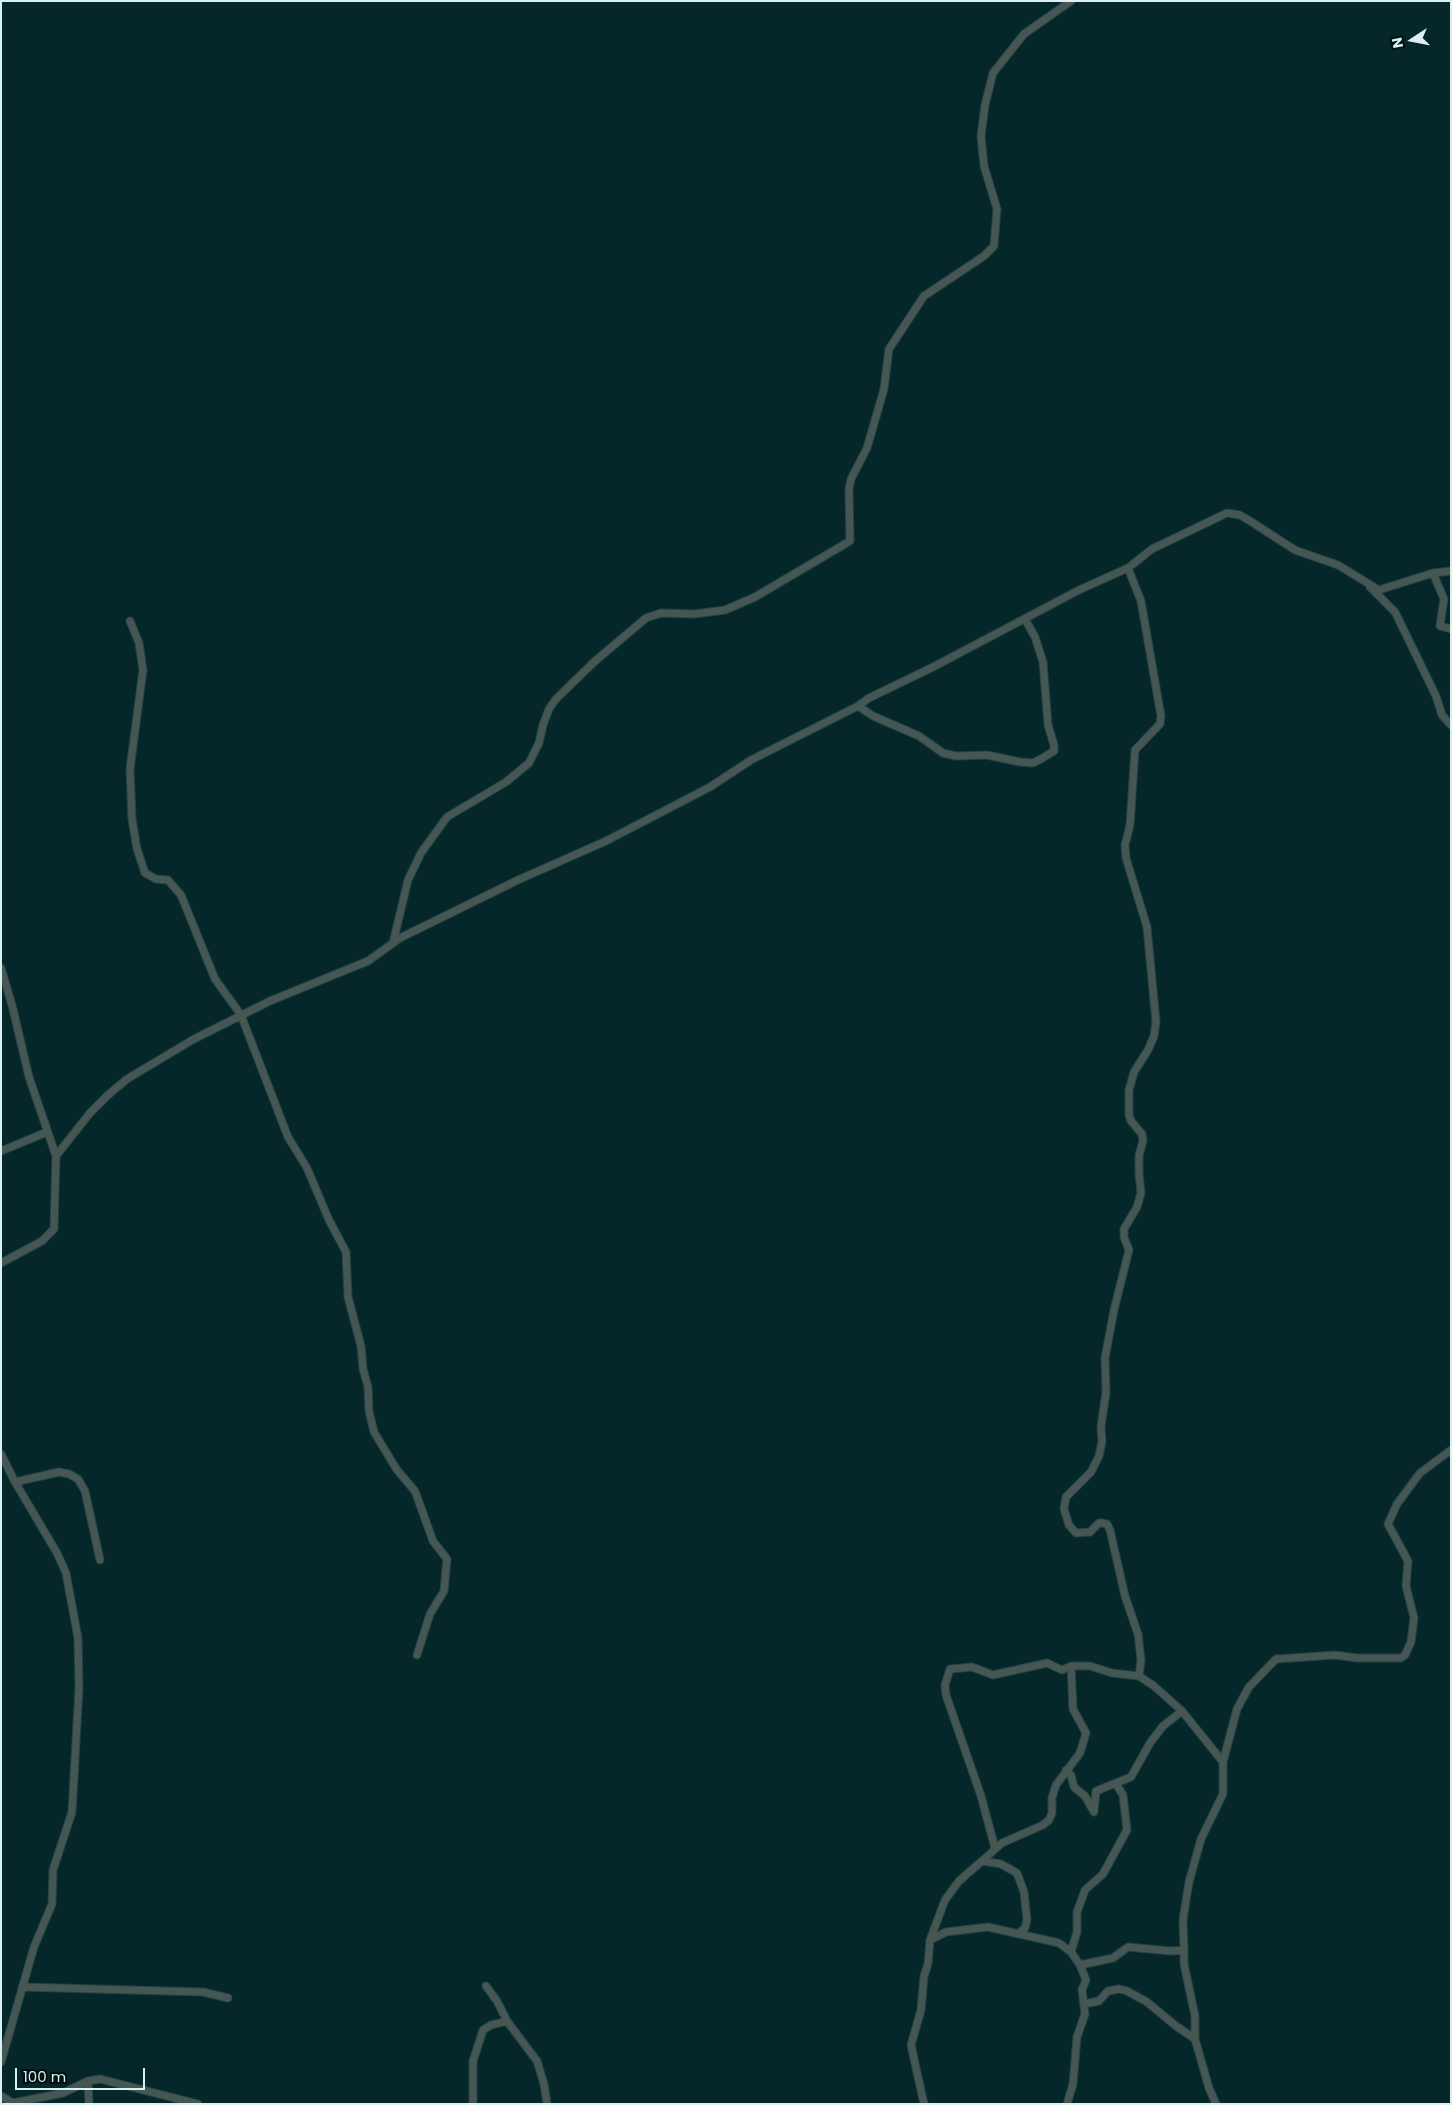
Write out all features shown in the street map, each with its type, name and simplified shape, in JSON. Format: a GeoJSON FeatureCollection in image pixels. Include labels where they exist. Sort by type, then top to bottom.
{"type":"FeatureCollection","features":[{"type":"Feature","properties":{"kind":"street"},"geometry":{"type":"LineString","coordinates":[[393,943],[408,880],[421,852],[446,817],[506,782],[529,763],[539,743],[549,709],[556,699],[594,662],[646,618],[661,613],[694,614],[726,610],[755,597],[850,541],[849,490],[851,479],[867,448],[884,389],[889,349],[924,296],[984,256],[994,246],[997,209],[984,166],[981,136],[993,73],[1024,34],[1071,1]]}},
{"type":"Feature","properties":{"kind":"street"},"geometry":{"type":"LineString","coordinates":[[56,1156],[90,1113],[127,1078],[194,1039],[318,980],[368,962],[393,943],[518,880],[623,832],[710,787],[751,760],[1079,590],[1128,568],[1152,549],[1227,513],[1240,515],[1295,550],[1338,565],[1379,590],[1433,573],[1451,571]]}},
{"type":"Feature","properties":{"kind":"street"},"geometry":{"type":"LineString","coordinates":[[1128,568],[1141,602],[1161,716],[1160,724],[1135,750],[1130,825],[1125,845],[1126,858],[1147,927],[1156,1022],[1154,1036],[1148,1050],[1134,1072],[1129,1090],[1129,1115],[1131,1121],[1142,1134],[1143,1141],[1142,1151],[1139,1155],[1141,1193],[1137,1207],[1124,1229],[1124,1237],[1129,1250],[1114,1310],[1105,1358],[1106,1393],[1101,1426],[1102,1442],[1099,1456],[1092,1472],[1066,1497],[1064,1509],[1069,1525],[1076,1533],[1090,1532],[1098,1523],[1107,1524],[1110,1530],[1124,1596],[1138,1634],[1141,1660],[1139,1676]]}},
{"type":"Feature","properties":{"kind":"street"},"geometry":{"type":"LineString","coordinates":[[1433,573],[1444,599],[1440,626],[1451,629]]}},
{"type":"Feature","properties":{"kind":"street"},"geometry":{"type":"LineString","coordinates":[[1366,582],[1395,612],[1436,696],[1442,715],[1451,725]]}},
{"type":"Feature","properties":{"kind":"street"},"geometry":{"type":"LineString","coordinates":[[858,706],[873,716],[918,736],[944,753],[956,756],[987,755],[1032,763],[1041,759],[1054,752],[1054,745],[1048,725],[1043,662],[1035,637],[1025,618]]}},
{"type":"Feature","properties":{"kind":"street"},"geometry":{"type":"LineString","coordinates":[[130,621],[139,643],[143,670],[130,769],[132,819],[145,873],[156,879],[168,880],[181,895],[215,979],[241,1015],[288,1137],[307,1168],[329,1220],[346,1252],[348,1297],[361,1346],[363,1369],[368,1387],[369,1411],[374,1432],[397,1470],[415,1491],[434,1542],[447,1559],[444,1591],[430,1614],[416,1655]]}},
{"type":"Feature","properties":{"kind":"street"},"geometry":{"type":"LineString","coordinates":[[1,968],[29,1077],[56,1156],[54,1229],[42,1241],[1,1263]]}},
{"type":"Feature","properties":{"kind":"street"},"geometry":{"type":"LineString","coordinates":[[1,1151],[47,1132]]}},
{"type":"Feature","properties":{"kind":"street"},"geometry":{"type":"LineString","coordinates":[[1216,2104],[1209,2088],[1194,2039],[1195,2016],[1184,1964],[1183,1920],[1189,1882],[1202,1839],[1223,1794],[1223,1762],[1236,1709],[1249,1687],[1276,1659],[1334,1655],[1357,1658],[1401,1658],[1405,1655],[1411,1642],[1414,1618],[1406,1586],[1408,1561],[1388,1524],[1397,1504],[1420,1473],[1451,1450]]}},
{"type":"Feature","properties":{"kind":"street"},"geometry":{"type":"LineString","coordinates":[[1,1454],[15,1482],[58,1553],[66,1573],[78,1638],[79,1688],[72,1812],[53,1870],[52,1904],[34,1947],[1,2062]]}},
{"type":"Feature","properties":{"kind":"street"},"geometry":{"type":"LineString","coordinates":[[15,1482],[59,1472],[69,1474],[78,1479],[85,1491],[100,1560]]}},
{"type":"Feature","properties":{"kind":"street"},"geometry":{"type":"LineString","coordinates":[[995,1848],[981,1796],[946,1695],[945,1685],[950,1669],[972,1666],[993,1675],[1047,1663],[1062,1670],[1071,1666],[1090,1666],[1112,1673],[1139,1676],[1154,1686],[1182,1711],[1223,1762]]}},
{"type":"Feature","properties":{"kind":"street"},"geometry":{"type":"LineString","coordinates":[[924,2104],[911,2045],[921,2010],[930,1940],[944,1900],[960,1881],[995,1848],[1026,1831],[1043,1825],[1052,1813],[1052,1798],[1056,1785],[1080,1753],[1086,1733],[1073,1709],[1071,1666]]}},
{"type":"Feature","properties":{"kind":"street"},"geometry":{"type":"LineString","coordinates":[[1066,1770],[1071,1775],[1074,1787],[1086,1796],[1092,1811],[1096,1791],[1131,1777],[1150,1743],[1163,1726],[1182,1711]]}},
{"type":"Feature","properties":{"kind":"street"},"geometry":{"type":"LineString","coordinates":[[1071,1952],[1077,1932],[1077,1912],[1085,1890],[1103,1874],[1127,1830],[1124,1795],[1116,1784]]}},
{"type":"Feature","properties":{"kind":"street"},"geometry":{"type":"LineString","coordinates":[[982,1861],[1001,1864],[1017,1873],[1024,1892],[1027,1920],[1025,1928],[1018,1934]]}},
{"type":"Feature","properties":{"kind":"street"},"geometry":{"type":"LineString","coordinates":[[930,1940],[946,1932],[988,1927],[1059,1943],[1071,1952],[1080,1965],[1086,1979],[1082,1990],[1084,2004],[1083,2022],[1076,2046],[1073,2084],[1068,2104]]}},
{"type":"Feature","properties":{"kind":"street"},"geometry":{"type":"LineString","coordinates":[[1080,1965],[1114,1958],[1123,1948],[1128,1947],[1170,1951],[1184,1950]]}},
{"type":"Feature","properties":{"kind":"street"},"geometry":{"type":"LineString","coordinates":[[486,1986],[497,2001],[507,2021],[536,2061],[544,2084],[547,2104]]}},
{"type":"Feature","properties":{"kind":"street"},"geometry":{"type":"LineString","coordinates":[[22,1988],[203,1992],[228,1998]]}},
{"type":"Feature","properties":{"kind":"street"},"geometry":{"type":"LineString","coordinates":[[1084,2004],[1099,2001],[1108,1991],[1118,1989],[1127,1991],[1147,2002],[1194,2039]]}},
{"type":"Feature","properties":{"kind":"street"},"geometry":{"type":"LineString","coordinates":[[473,2104],[473,2061],[483,2030],[491,2025],[507,2021]]}},
{"type":"Feature","properties":{"kind":"street"},"geometry":{"type":"LineString","coordinates":[[1,2096],[13,2103],[63,2093],[88,2081],[100,2079],[110,2080],[198,2104]]}},
{"type":"Feature","properties":{"kind":"street"},"geometry":{"type":"LineString","coordinates":[[88,2081],[89,2104]]}}]}
